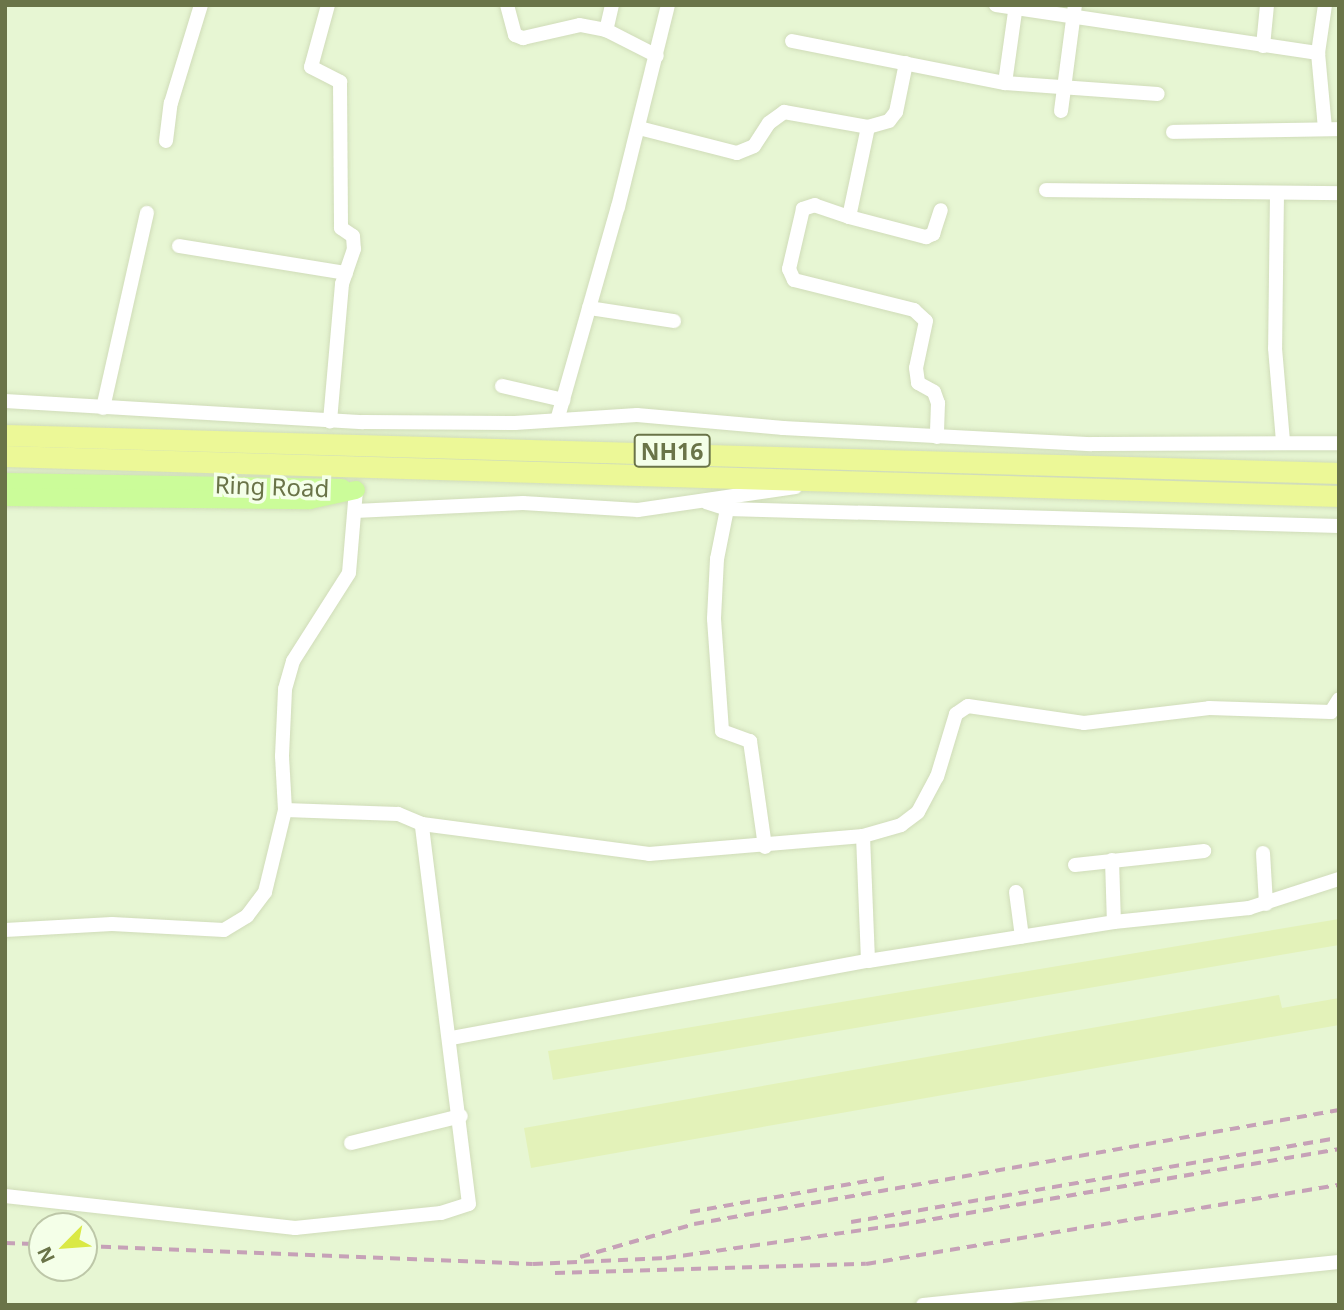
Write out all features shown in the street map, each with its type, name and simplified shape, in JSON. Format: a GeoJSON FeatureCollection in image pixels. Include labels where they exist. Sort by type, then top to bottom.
{"type":"FeatureCollection","features":[{"type":"Feature","properties":{"kind":"highway","name":"NH16"},"geometry":{"type":"LineString","coordinates":[[5,435],[1339,473]]}},
{"type":"Feature","properties":{"kind":"highway","name":"NH16"},"geometry":{"type":"LineString","coordinates":[[5,456],[361,463],[817,483],[1339,496]]}},
{"type":"Feature","properties":{"kind":"main road"},"geometry":{"type":"LineString","coordinates":[[356,489],[361,463]]}},
{"type":"Feature","properties":{"kind":"main road","name":"Ring Road"},"geometry":{"type":"LineString","coordinates":[[5,482],[356,489]]}},
{"type":"Feature","properties":{"kind":"main road","name":"Ring Road"},"geometry":{"type":"LineString","coordinates":[[5,497],[310,500],[356,489]]}},
{"type":"Feature","properties":{"kind":"street"},"geometry":{"type":"LineString","coordinates":[[166,142],[171,103],[201,5]]}},
{"type":"Feature","properties":{"kind":"street"},"geometry":{"type":"LineString","coordinates":[[328,5],[311,67],[340,82],[341,228],[353,236],[354,249],[346,273],[330,421]]}},
{"type":"Feature","properties":{"kind":"street"},"geometry":{"type":"LineString","coordinates":[[507,5],[515,35],[523,38],[580,26],[606,30],[657,56]]}},
{"type":"Feature","properties":{"kind":"street"},"geometry":{"type":"LineString","coordinates":[[606,30],[612,5]]}},
{"type":"Feature","properties":{"kind":"street"},"geometry":{"type":"LineString","coordinates":[[558,417],[639,128],[668,5]]}},
{"type":"Feature","properties":{"kind":"street"},"geometry":{"type":"LineString","coordinates":[[996,5],[1074,11],[1263,46],[1318,53]]}},
{"type":"Feature","properties":{"kind":"street"},"geometry":{"type":"LineString","coordinates":[[1263,46],[1267,5]]}},
{"type":"Feature","properties":{"kind":"street"},"geometry":{"type":"LineString","coordinates":[[1173,132],[1332,129],[1318,53],[1325,5]]}},
{"type":"Feature","properties":{"kind":"street"},"geometry":{"type":"LineString","coordinates":[[1005,83],[1016,7]]}},
{"type":"Feature","properties":{"kind":"street"},"geometry":{"type":"LineString","coordinates":[[1061,111],[1074,11]]}},
{"type":"Feature","properties":{"kind":"street"},"geometry":{"type":"LineString","coordinates":[[792,41],[1005,83],[1158,94]]}},
{"type":"Feature","properties":{"kind":"street"},"geometry":{"type":"LineString","coordinates":[[639,128],[737,153],[754,146],[769,123],[784,112],[868,127],[889,121],[896,112],[906,63]]}},
{"type":"Feature","properties":{"kind":"street"},"geometry":{"type":"LineString","coordinates":[[849,217],[868,127]]}},
{"type":"Feature","properties":{"kind":"street"},"geometry":{"type":"LineString","coordinates":[[1046,190],[1339,193]]}},
{"type":"Feature","properties":{"kind":"street"},"geometry":{"type":"LineString","coordinates":[[1278,192],[1275,348],[1283,442]]}},
{"type":"Feature","properties":{"kind":"street"},"geometry":{"type":"LineString","coordinates":[[937,438],[938,403],[934,392],[918,383],[916,368],[926,321],[914,310],[794,280],[789,270],[803,209],[815,205],[849,217],[926,237],[933,234],[941,210]]}},
{"type":"Feature","properties":{"kind":"street"},"geometry":{"type":"LineString","coordinates":[[103,408],[147,213]]}},
{"type":"Feature","properties":{"kind":"street"},"geometry":{"type":"LineString","coordinates":[[179,246],[346,273]]}},
{"type":"Feature","properties":{"kind":"street"},"geometry":{"type":"LineString","coordinates":[[589,308],[674,321]]}},
{"type":"Feature","properties":{"kind":"street"},"geometry":{"type":"LineString","coordinates":[[502,386],[563,400]]}},
{"type":"Feature","properties":{"kind":"street"},"geometry":{"type":"LineString","coordinates":[[5,401],[330,421],[515,423],[558,417],[637,415],[937,438],[1092,444],[1339,443]]}},
{"type":"Feature","properties":{"kind":"street"},"geometry":{"type":"LineString","coordinates":[[355,511],[523,503],[638,510],[706,502],[817,483]]}},
{"type":"Feature","properties":{"kind":"street"},"geometry":{"type":"LineString","coordinates":[[5,930],[112,924],[224,930],[247,916],[265,892],[285,810],[282,756],[285,689],[293,661],[349,573],[356,489]]}},
{"type":"Feature","properties":{"kind":"street"},"geometry":{"type":"LineString","coordinates":[[706,502],[727,509],[1339,526]]}},
{"type":"Feature","properties":{"kind":"street"},"geometry":{"type":"LineString","coordinates":[[727,509],[717,559],[714,619],[722,731],[750,741],[765,847]]}},
{"type":"Feature","properties":{"kind":"street"},"geometry":{"type":"LineString","coordinates":[[285,810],[398,814],[422,824],[601,851],[649,854],[765,847],[863,836],[901,825],[918,812],[937,777],[956,713],[968,705],[1084,723],[1209,708],[1331,712],[1339,699]]}},
{"type":"Feature","properties":{"kind":"street"},"geometry":{"type":"LineString","coordinates":[[5,1196],[295,1228],[441,1213],[469,1204],[461,1116],[422,824]]}},
{"type":"Feature","properties":{"kind":"street"},"geometry":{"type":"LineString","coordinates":[[863,836],[868,961]]}},
{"type":"Feature","properties":{"kind":"street"},"geometry":{"type":"LineString","coordinates":[[1075,866],[1204,851]]}},
{"type":"Feature","properties":{"kind":"street"},"geometry":{"type":"LineString","coordinates":[[1263,853],[1266,904]]}},
{"type":"Feature","properties":{"kind":"street"},"geometry":{"type":"LineString","coordinates":[[1112,860],[1114,922]]}},
{"type":"Feature","properties":{"kind":"street"},"geometry":{"type":"LineString","coordinates":[[451,1038],[868,961],[1114,922],[1266,904],[1295,890],[1339,879]]}},
{"type":"Feature","properties":{"kind":"street"},"geometry":{"type":"LineString","coordinates":[[1016,892],[1022,937]]}},
{"type":"Feature","properties":{"kind":"street"},"geometry":{"type":"LineString","coordinates":[[351,1143],[461,1116]]}},
{"type":"Feature","properties":{"kind":"street"},"geometry":{"type":"LineString","coordinates":[[923,1305],[1339,1262]]}},
{"type":"Feature","properties":{"kind":"shaded area"},"geometry":{"type":"Polygon","coordinates":[[[5,5],[1339,5],[1339,1305],[5,1305],[5,5]]]}},
{"type":"Feature","properties":{"kind":"building"},"geometry":{"type":"Polygon","coordinates":[[[1339,919],[1339,945],[553,1080],[548,1051],[1339,919]]]}},
{"type":"Feature","properties":{"kind":"building"},"geometry":{"type":"Polygon","coordinates":[[[1279,995],[1282,1008],[1339,998],[1339,1025],[531,1168],[524,1128],[1279,995]]]}},
{"type":"Feature","properties":{"kind":"railway"},"geometry":{"type":"LineString","coordinates":[[580,1257],[694,1224],[1339,1110]]}},
{"type":"Feature","properties":{"kind":"railway"},"geometry":{"type":"LineString","coordinates":[[851,1222],[1339,1138]]}},
{"type":"Feature","properties":{"kind":"railway"},"geometry":{"type":"LineString","coordinates":[[98,1247],[533,1264],[666,1258],[899,1225],[1339,1149]]}},
{"type":"Feature","properties":{"kind":"railway"},"geometry":{"type":"LineString","coordinates":[[690,1212],[890,1177]]}},
{"type":"Feature","properties":{"kind":"railway"},"geometry":{"type":"LineString","coordinates":[[555,1273],[866,1264],[1339,1185]]}},
{"type":"Feature","properties":{"kind":"railway"},"geometry":{"type":"LineString","coordinates":[[5,1243],[28,1244]]}}]}
